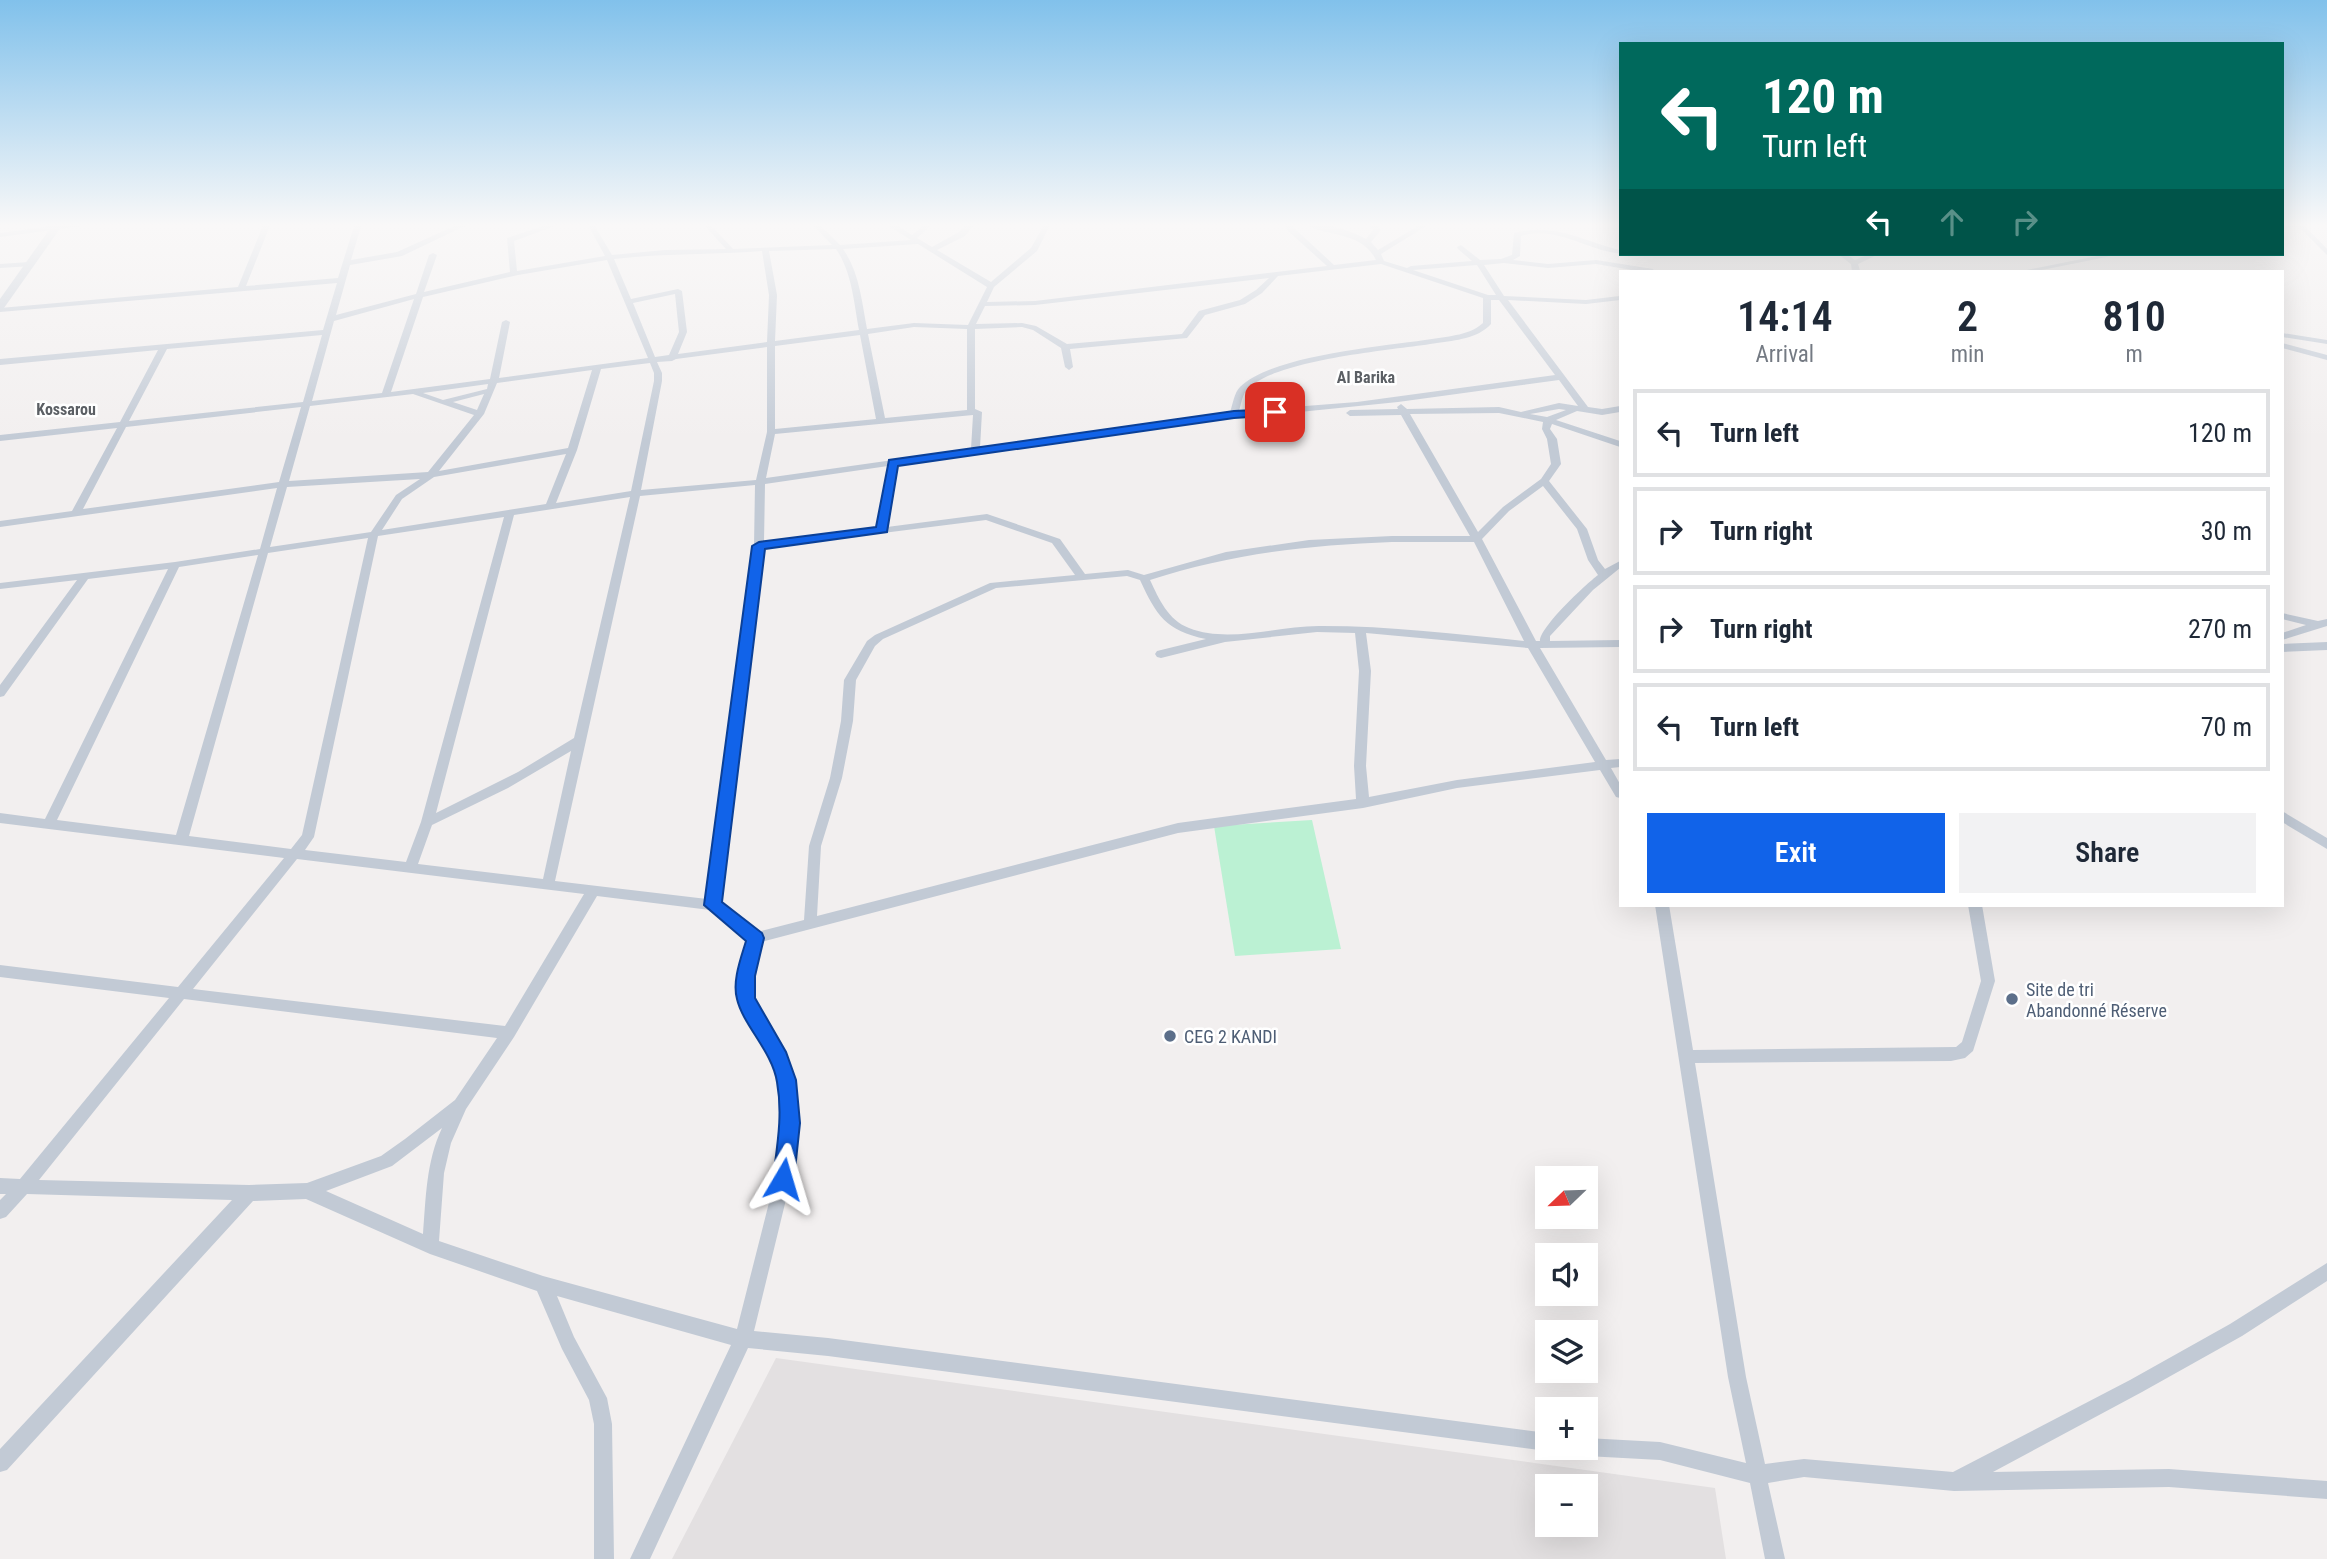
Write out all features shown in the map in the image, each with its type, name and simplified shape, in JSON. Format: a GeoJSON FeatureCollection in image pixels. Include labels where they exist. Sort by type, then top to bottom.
{"type":"FeatureCollection","features":[{"type":"Feature","properties":{"kind":"street"},"geometry":{"type":"LineString","coordinates":[[1,303],[117,296]]}},
{"type":"Feature","properties":{"kind":"street"},"geometry":{"type":"LineString","coordinates":[[181,841],[338,296]]}},
{"type":"Feature","properties":{"kind":"street"},"geometry":{"type":"LineString","coordinates":[[331,319],[419,296]]}},
{"type":"Feature","properties":{"kind":"street"},"geometry":{"type":"LineString","coordinates":[[386,395],[419,296]]}},
{"type":"Feature","properties":{"kind":"street"},"geometry":{"type":"LineString","coordinates":[[548,885],[572,761],[637,492],[658,381],[658,373],[651,362],[625,296]]}},
{"type":"Feature","properties":{"kind":"street"},"geometry":{"type":"LineString","coordinates":[[628,302],[656,296]]}},
{"type":"Feature","properties":{"kind":"street"},"geometry":{"type":"LineString","coordinates":[[672,359],[682,332],[678,296]]}},
{"type":"Feature","properties":{"kind":"street"},"geometry":{"type":"LineString","coordinates":[[713,905],[759,546],[760,482],[771,432],[773,296]]}},
{"type":"Feature","properties":{"kind":"street"},"geometry":{"type":"LineString","coordinates":[[857,296],[881,421]]}},
{"type":"Feature","properties":{"kind":"street"},"geometry":{"type":"LineString","coordinates":[[978,412],[971,411],[971,327],[986,296]]}},
{"type":"Feature","properties":{"kind":"street"},"geometry":{"type":"LineString","coordinates":[[982,304],[1035,303],[1097,296]]}},
{"type":"Feature","properties":{"kind":"street"},"geometry":{"type":"LineString","coordinates":[[0,438],[492,385],[597,367],[651,362],[863,330],[926,324],[971,327],[1022,325],[1037,328],[1065,346],[1184,336],[1202,313],[1222,310],[1254,296]]}},
{"type":"Feature","properties":{"kind":"street"},"geometry":{"type":"LineString","coordinates":[[1483,296],[1586,302],[1619,298]]}},
{"type":"Feature","properties":{"kind":"street"},"geometry":{"type":"LineString","coordinates":[[1234,414],[1243,388],[1276,370],[1329,357],[1478,332],[1487,324],[1487,297]]}},
{"type":"Feature","properties":{"kind":"street"},"geometry":{"type":"LineString","coordinates":[[1502,298],[1587,411]]}},
{"type":"Feature","properties":{"kind":"street"},"geometry":{"type":"LineString","coordinates":[[0,1210],[24,1186],[183,993],[307,837],[374,534],[405,492],[431,475],[480,414],[492,385],[506,322]]}},
{"type":"Feature","properties":{"kind":"street"},"geometry":{"type":"LineString","coordinates":[[0,362],[327,332]]}},
{"type":"Feature","properties":{"kind":"street"},"geometry":{"type":"LineString","coordinates":[[2284,335],[2327,342]]}},
{"type":"Feature","properties":{"kind":"street"},"geometry":{"type":"LineString","coordinates":[[1065,346],[1069,367]]}},
{"type":"Feature","properties":{"kind":"street"},"geometry":{"type":"LineString","coordinates":[[2284,346],[2327,358]]}},
{"type":"Feature","properties":{"kind":"street"},"geometry":{"type":"LineString","coordinates":[[76,513],[164,347]]}},
{"type":"Feature","properties":{"kind":"street"},"geometry":{"type":"LineString","coordinates":[[550,506],[572,450],[597,367]]}},
{"type":"Feature","properties":{"kind":"street"},"geometry":{"type":"LineString","coordinates":[[0,586],[175,565],[637,492],[760,482],[1234,414],[1295,411],[1398,400],[1561,377]]}},
{"type":"Feature","properties":{"kind":"street"},"geometry":{"type":"LineString","coordinates":[[443,402],[492,385]]}},
{"type":"Feature","properties":{"kind":"street"},"geometry":{"type":"LineString","coordinates":[[411,392],[480,414]]}},
{"type":"Feature","properties":{"kind":"street"},"geometry":{"type":"LineString","coordinates":[[1398,400],[1477,540],[1532,645],[1619,792]]}},
{"type":"Feature","properties":{"kind":"street"},"geometry":{"type":"LineString","coordinates":[[1522,413],[1546,407],[1587,411],[1619,409]]}},
{"type":"Feature","properties":{"kind":"street"},"geometry":{"type":"LineString","coordinates":[[1548,420],[1575,409]]}},
{"type":"Feature","properties":{"kind":"street"},"geometry":{"type":"LineString","coordinates":[[1234,414],[1286,418],[1404,411],[1499,410],[1548,420],[1619,444]]}},
{"type":"Feature","properties":{"kind":"street"},"geometry":{"type":"LineString","coordinates":[[771,432],[978,412]]}},
{"type":"Feature","properties":{"kind":"street"},"geometry":{"type":"LineString","coordinates":[[975,451],[978,412]]}},
{"type":"Feature","properties":{"kind":"street"},"geometry":{"type":"LineString","coordinates":[[810,925],[816,846],[836,778],[847,720],[850,680],[871,644],[889,630],[995,585],[1128,573],[1144,578],[1263,547],[1340,543],[1371,538],[1477,540],[1506,509],[1544,481],[1556,464],[1552,439],[1546,429],[1548,420]]}},
{"type":"Feature","properties":{"kind":"street"},"geometry":{"type":"LineString","coordinates":[[0,524],[284,484],[431,475],[572,450]]}},
{"type":"Feature","properties":{"kind":"street"},"geometry":{"type":"LineString","coordinates":[[882,530],[893,463]]}},
{"type":"Feature","properties":{"kind":"street"},"geometry":{"type":"LineString","coordinates":[[403,477],[405,492]]}},
{"type":"Feature","properties":{"kind":"street"},"geometry":{"type":"LineString","coordinates":[[1544,481],[1582,529],[1593,560],[1603,574]]}},
{"type":"Feature","properties":{"kind":"street"},"geometry":{"type":"LineString","coordinates":[[410,869],[427,822],[510,513]]}},
{"type":"Feature","properties":{"kind":"street"},"geometry":{"type":"LineString","coordinates":[[759,546],[978,517],[996,519],[1056,541],[1062,546],[1080,576]]}},
{"type":"Feature","properties":{"kind":"street"},"geometry":{"type":"LineString","coordinates":[[50,823],[175,565]]}},
{"type":"Feature","properties":{"kind":"street"},"geometry":{"type":"LineString","coordinates":[[1545,644],[1545,635],[1603,574],[1619,565]]}},
{"type":"Feature","properties":{"kind":"street"},"geometry":{"type":"LineString","coordinates":[[0,693],[85,576]]}},
{"type":"Feature","properties":{"kind":"street"},"geometry":{"type":"LineString","coordinates":[[1144,578],[1164,617],[1175,628],[1225,638]]}},
{"type":"Feature","properties":{"kind":"street"},"geometry":{"type":"LineString","coordinates":[[2284,616],[2321,623]]}},
{"type":"Feature","properties":{"kind":"street"},"geometry":{"type":"LineString","coordinates":[[2284,635],[2321,623]]}},
{"type":"Feature","properties":{"kind":"street"},"geometry":{"type":"LineString","coordinates":[[1161,654],[1225,638],[1317,629],[1384,630],[1532,645],[1619,644]]}},
{"type":"Feature","properties":{"kind":"street"},"geometry":{"type":"LineString","coordinates":[[1360,630],[1366,671],[1360,766],[1363,803]]}},
{"type":"Feature","properties":{"kind":"street"},"geometry":{"type":"LineString","coordinates":[[2284,648],[2327,646]]}},
{"type":"Feature","properties":{"kind":"street"},"geometry":{"type":"LineString","coordinates":[[427,822],[539,768],[577,741]]}},
{"type":"Feature","properties":{"kind":"street"},"geometry":{"type":"LineString","coordinates":[[539,768],[572,761]]}},
{"type":"Feature","properties":{"kind":"street"},"geometry":{"type":"LineString","coordinates":[[755,938],[1178,828],[1363,803],[1457,784],[1619,763]]}},
{"type":"Feature","properties":{"kind":"street"},"geometry":{"type":"LineString","coordinates":[[2284,817],[2327,844]]}},
{"type":"Feature","properties":{"kind":"street"},"geometry":{"type":"LineString","coordinates":[[0,818],[713,905],[755,938]]}},
{"type":"Feature","properties":{"kind":"street"},"geometry":{"type":"LineString","coordinates":[[430,1246],[436,1173],[443,1143],[461,1104],[509,1033],[593,891]]}},
{"type":"Feature","properties":{"kind":"street"},"geometry":{"type":"LineString","coordinates":[[1662,907],[1737,1377],[1775,1559]]}},
{"type":"Feature","properties":{"kind":"street"},"geometry":{"type":"LineString","coordinates":[[1688,1057],[1960,1053],[1968,1046],[1988,981],[1975,907]]}},
{"type":"Feature","properties":{"kind":"street"},"geometry":{"type":"LineString","coordinates":[[640,1559],[743,1339],[783,1179],[790,1123],[787,1080],[779,1058],[746,999],[746,976],[755,938]]}},
{"type":"Feature","properties":{"kind":"street"},"geometry":{"type":"LineString","coordinates":[[0,971],[509,1033]]}},
{"type":"Feature","properties":{"kind":"street"},"geometry":{"type":"LineString","coordinates":[[0,1186],[249,1193],[307,1191],[386,1161],[461,1104]]}},
{"type":"Feature","properties":{"kind":"street"},"geometry":{"type":"LineString","coordinates":[[307,1191],[430,1246],[543,1284],[743,1339],[828,1347],[1535,1440]]}},
{"type":"Feature","properties":{"kind":"street"},"geometry":{"type":"LineString","coordinates":[[0,1463],[249,1193]]}},
{"type":"Feature","properties":{"kind":"street"},"geometry":{"type":"LineString","coordinates":[[1954,1482],[2236,1330],[2327,1271]]}},
{"type":"Feature","properties":{"kind":"street"},"geometry":{"type":"LineString","coordinates":[[543,1284],[568,1343],[598,1398],[603,1423],[604,1559]]}},
{"type":"Feature","properties":{"kind":"street"},"geometry":{"type":"LineString","coordinates":[[1598,1448],[1660,1451],[1756,1475],[1804,1468],[1954,1482],[2169,1478],[2327,1490]]}},
{"type":"Feature","properties":{"kind":"shaded area"},"geometry":{"type":"Polygon","coordinates":[[[776,1358],[1715,1488],[1726,1559],[672,1559],[776,1358]]]}},
{"type":"Feature","properties":{"kind":"green space"},"geometry":{"type":"Polygon","coordinates":[[[1312,820],[1341,949],[1235,956],[1214,826],[1312,820]]]}},
{"type":"Feature","properties":{"kind":"place","name":"Site de tri Abandonné Réserve"},"geometry":{"type":"Point","coordinates":[2012,999]}},
{"type":"Feature","properties":{"kind":"place","name":"CEG 2 KANDI"},"geometry":{"type":"Point","coordinates":[1170,1036]}},
{"type":"Feature","properties":{"kind":"district","name":"Al Barika"},"geometry":{"type":"Point","coordinates":[1366,377]}},
{"type":"Feature","properties":{"kind":"district","name":"Kossarou"},"geometry":{"type":"Point","coordinates":[66,409]}},
{"type":"Feature","properties":{"kind":"route"},"geometry":{"type":"LineString","coordinates":[[783,1179],[790,1123],[787,1080],[779,1058],[746,999],[746,976],[755,938],[713,905],[759,546],[882,530],[893,463],[1234,414],[1275,412]]}}]}
